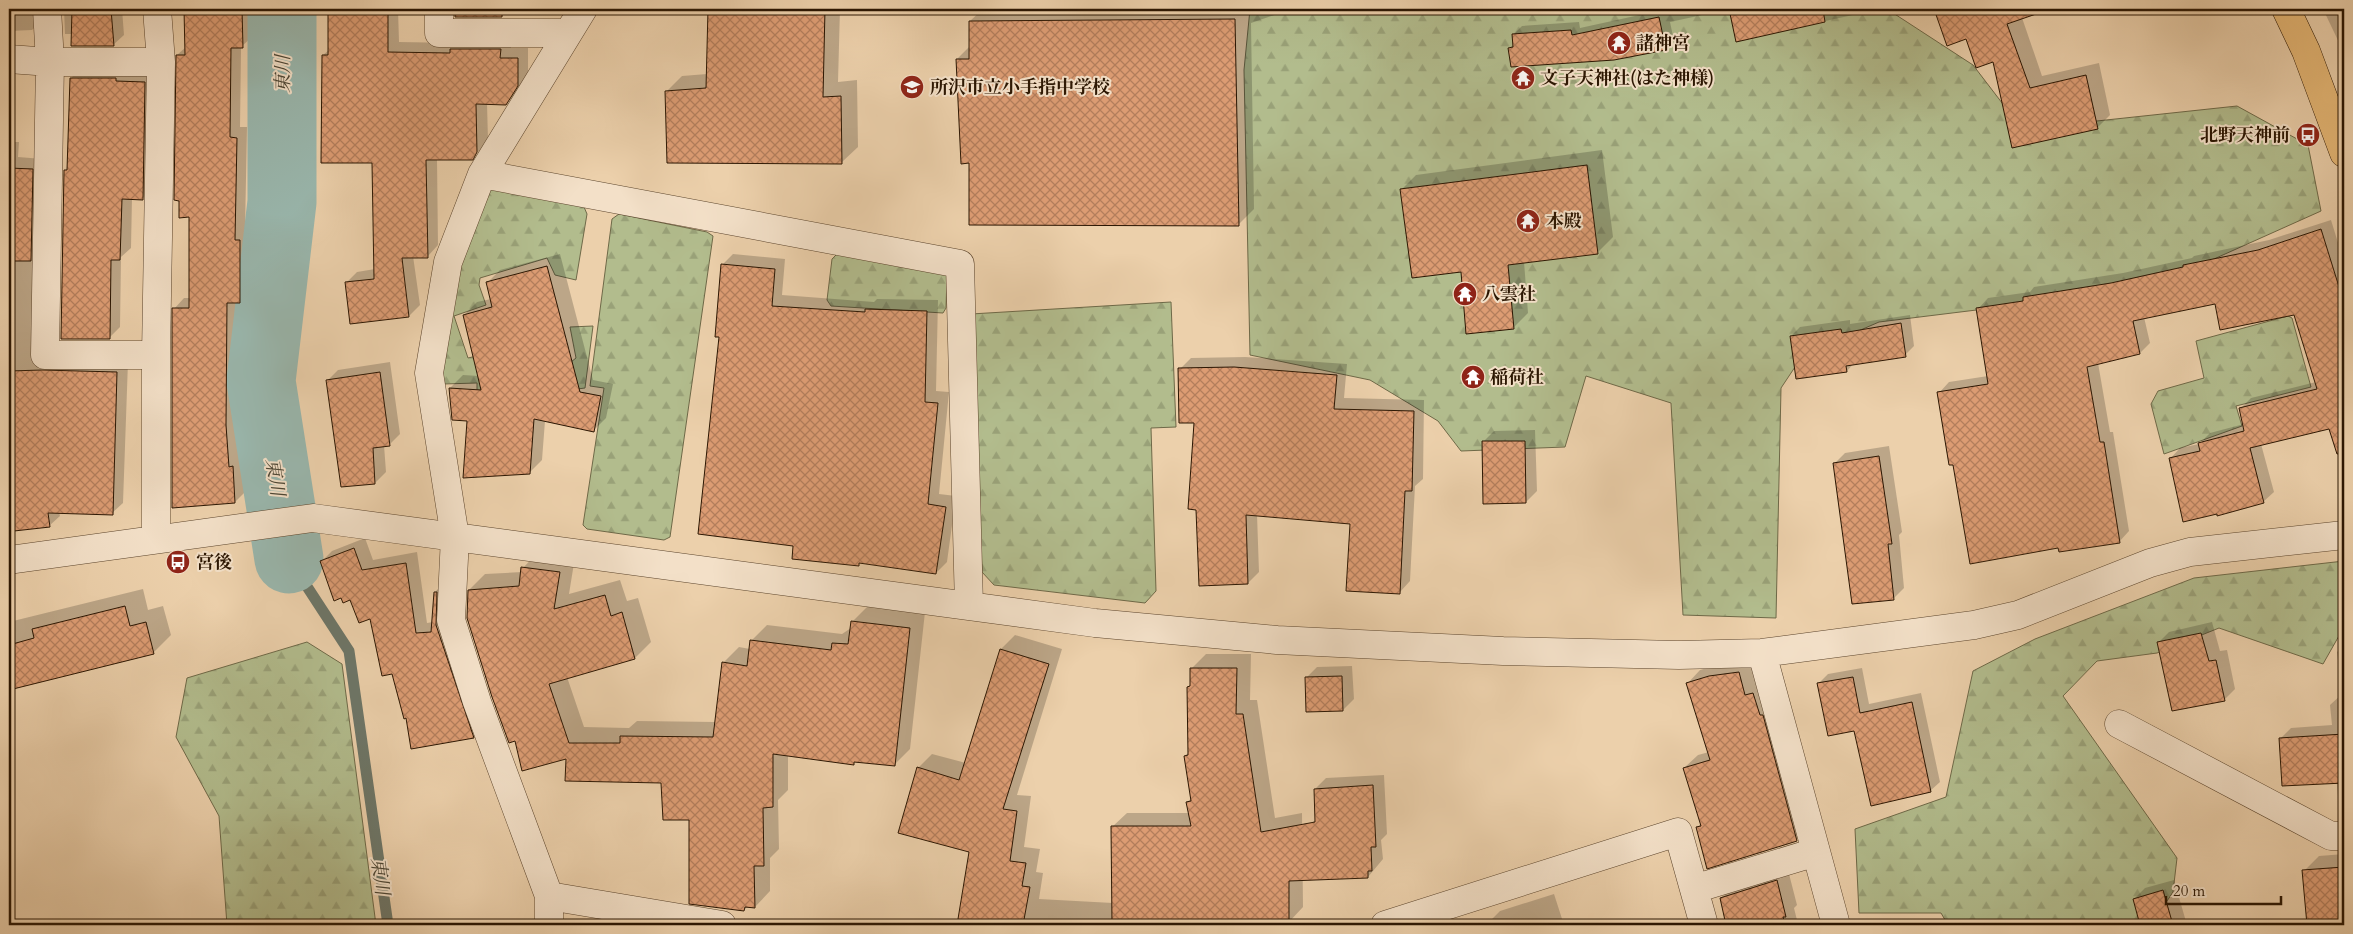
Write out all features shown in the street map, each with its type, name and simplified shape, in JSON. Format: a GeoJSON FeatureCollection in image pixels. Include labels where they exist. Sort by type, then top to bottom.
{"type":"FeatureCollection","features":[{"type":"Feature","properties":{"kind":"main road"},"geometry":{"type":"LineString","coordinates":[[2286,9],[2306,51],[2344,153]]}},
{"type":"Feature","properties":{"kind":"street"},"geometry":{"type":"LineString","coordinates":[[47,9],[50,62],[45,355],[156,355]]}},
{"type":"Feature","properties":{"kind":"street"},"geometry":{"type":"LineString","coordinates":[[156,539],[156,355],[161,62],[157,9]]}},
{"type":"Feature","properties":{"kind":"street"},"geometry":{"type":"LineString","coordinates":[[439,9],[439,34],[568,33]]}},
{"type":"Feature","properties":{"kind":"street"},"geometry":{"type":"LineString","coordinates":[[549,925],[549,896],[477,702],[451,620],[455,536],[429,373],[448,262],[482,174],[583,9]]}},
{"type":"Feature","properties":{"kind":"street"},"geometry":{"type":"LineString","coordinates":[[9,59],[50,62],[161,62]]}},
{"type":"Feature","properties":{"kind":"street"},"geometry":{"type":"LineString","coordinates":[[482,174],[960,264],[969,606]]}},
{"type":"Feature","properties":{"kind":"street"},"geometry":{"type":"LineString","coordinates":[[9,560],[243,526],[313,518],[1095,623],[1277,640],[1503,651],[1679,655],[1762,653],[1974,625],[2018,614],[2150,563],[2190,552],[2344,535]]}},
{"type":"Feature","properties":{"kind":"street"},"geometry":{"type":"LineString","coordinates":[[1762,653],[1836,925]]}},
{"type":"Feature","properties":{"kind":"street"},"geometry":{"type":"LineString","coordinates":[[2119,724],[2331,836],[2344,836]]}},
{"type":"Feature","properties":{"kind":"street"},"geometry":{"type":"LineString","coordinates":[[1385,925],[1678,832],[1704,925]]}},
{"type":"Feature","properties":{"kind":"street"},"geometry":{"type":"LineString","coordinates":[[1694,889],[1816,852]]}},
{"type":"Feature","properties":{"kind":"street"},"geometry":{"type":"LineString","coordinates":[[549,896],[722,925]]}},
{"type":"Feature","properties":{"kind":"green space"},"geometry":{"type":"Polygon","coordinates":[[[1250,9],[1773,9],[1777,14],[1818,9],[1887,9],[1973,65],[2022,129],[2237,106],[2308,145],[2321,211],[2147,289],[1879,322],[1803,355],[1781,388],[1776,618],[1683,615],[1671,403],[1586,376],[1565,447],[1461,451],[1438,421],[1370,380],[1250,355],[1244,70],[1250,9]]]}},
{"type":"Feature","properties":{"kind":"green space"},"geometry":{"type":"Polygon","coordinates":[[[494,188],[584,207],[587,214],[576,280],[555,275],[547,258],[480,278],[479,285],[486,305],[454,316],[468,358],[498,351],[571,362],[576,358],[570,327],[593,326],[585,388],[477,402],[477,383],[443,384],[438,375],[456,267],[487,192],[494,188]]]}},
{"type":"Feature","properties":{"kind":"green space"},"geometry":{"type":"Polygon","coordinates":[[[619,214],[707,232],[713,236],[670,537],[664,540],[587,529],[583,525],[604,388],[590,386],[612,219],[619,214]]]}},
{"type":"Feature","properties":{"kind":"green space"},"geometry":{"type":"Polygon","coordinates":[[[837,254],[944,274],[947,277],[946,308],[943,313],[831,306],[827,300],[832,259],[837,254]]]}},
{"type":"Feature","properties":{"kind":"green space"},"geometry":{"type":"Polygon","coordinates":[[[1171,302],[1176,427],[1151,428],[1156,591],[1145,603],[994,585],[982,572],[971,314],[1171,302]]]}},
{"type":"Feature","properties":{"kind":"green space"},"geometry":{"type":"Polygon","coordinates":[[[2288,316],[2292,318],[2311,387],[2236,406],[2242,426],[2164,454],[2151,404],[2158,391],[2204,378],[2196,341],[2288,316]]]}},
{"type":"Feature","properties":{"kind":"green space"},"geometry":{"type":"Polygon","coordinates":[[[2344,561],[2344,627],[2323,664],[2219,628],[2157,653],[2097,661],[2063,696],[2177,858],[2173,892],[2151,925],[1948,925],[1941,913],[1859,913],[1855,829],[1946,797],[1973,671],[2035,639],[2194,578],[2344,561]]]}},
{"type":"Feature","properties":{"kind":"green space"},"geometry":{"type":"Polygon","coordinates":[[[307,642],[342,664],[376,925],[227,925],[219,816],[176,737],[187,678],[307,642]]]}},
{"type":"Feature","properties":{"kind":"building"},"geometry":{"type":"Polygon","coordinates":[[[72,9],[111,9],[114,46],[71,46],[72,9]]]}},
{"type":"Feature","properties":{"kind":"building"},"geometry":{"type":"Polygon","coordinates":[[[184,9],[242,9],[243,48],[231,48],[230,137],[237,138],[235,240],[240,240],[240,303],[227,303],[226,425],[229,467],[233,466],[235,503],[172,508],[172,308],[189,308],[189,217],[179,218],[179,201],[174,200],[176,55],[185,55],[184,9]]]}},
{"type":"Feature","properties":{"kind":"building"},"geometry":{"type":"Polygon","coordinates":[[[328,9],[388,9],[388,52],[450,53],[450,49],[501,49],[500,58],[518,58],[518,86],[506,105],[476,104],[477,152],[473,160],[426,160],[428,258],[402,258],[409,317],[350,324],[345,282],[374,279],[372,163],[321,163],[322,55],[328,55],[328,9]]]}},
{"type":"Feature","properties":{"kind":"building"},"geometry":{"type":"Polygon","coordinates":[[[455,9],[502,9],[502,17],[455,17],[455,9]]]}},
{"type":"Feature","properties":{"kind":"building"},"geometry":{"type":"Polygon","coordinates":[[[708,9],[825,9],[823,97],[841,96],[842,164],[667,163],[665,91],[706,88],[708,9]]]}},
{"type":"Feature","properties":{"kind":"building"},"geometry":{"type":"Polygon","coordinates":[[[1729,9],[1823,9],[1825,22],[1736,42],[1729,9]]]}},
{"type":"Feature","properties":{"kind":"building"},"geometry":{"type":"Polygon","coordinates":[[[1934,9],[2039,9],[2039,13],[2007,24],[2030,88],[2086,75],[2098,129],[2012,148],[1993,62],[1976,68],[1966,39],[1947,46],[1934,9]]]}},
{"type":"Feature","properties":{"kind":"building"},"geometry":{"type":"Polygon","coordinates":[[[1659,17],[1666,50],[1614,60],[1511,67],[1508,48],[1513,47],[1512,34],[1571,30],[1572,35],[1659,17]]]}},
{"type":"Feature","properties":{"kind":"building"},"geometry":{"type":"Polygon","coordinates":[[[1235,19],[1239,226],[969,225],[969,163],[961,164],[956,59],[969,59],[969,21],[1235,19]]]}},
{"type":"Feature","properties":{"kind":"building"},"geometry":{"type":"Polygon","coordinates":[[[70,78],[116,78],[116,81],[145,82],[143,200],[122,199],[120,260],[111,260],[110,339],[61,339],[64,170],[67,170],[70,78]]]}},
{"type":"Feature","properties":{"kind":"building"},"geometry":{"type":"Polygon","coordinates":[[[1587,165],[1598,254],[1508,265],[1514,329],[1466,334],[1461,272],[1412,278],[1400,189],[1587,165]]]}},
{"type":"Feature","properties":{"kind":"building"},"geometry":{"type":"Polygon","coordinates":[[[9,168],[33,169],[31,261],[9,261],[9,168]]]}},
{"type":"Feature","properties":{"kind":"building"},"geometry":{"type":"Polygon","coordinates":[[[2321,229],[2344,303],[2344,453],[2337,454],[2329,429],[2250,448],[2264,503],[2217,516],[2217,514],[2183,522],[2169,458],[2200,451],[2198,443],[2244,431],[2239,408],[2317,389],[2294,315],[2220,330],[2215,304],[2133,321],[2140,354],[2087,367],[2100,442],[2104,442],[2120,543],[2059,552],[2058,548],[1970,564],[1953,465],[1949,465],[1937,392],[1988,384],[1976,308],[2023,301],[2023,297],[2111,283],[2183,267],[2183,265],[2258,250],[2321,229]]]}},
{"type":"Feature","properties":{"kind":"building"},"geometry":{"type":"Polygon","coordinates":[[[721,264],[775,269],[772,306],[865,312],[865,309],[927,311],[925,402],[938,403],[928,504],[946,507],[936,574],[859,563],[859,566],[792,559],[793,546],[698,534],[719,337],[715,337],[721,264]]]}},
{"type":"Feature","properties":{"kind":"building"},"geometry":{"type":"Polygon","coordinates":[[[547,266],[580,392],[601,396],[594,432],[534,419],[530,474],[463,478],[467,421],[452,420],[449,388],[481,390],[463,315],[492,307],[486,282],[547,266]]]}},
{"type":"Feature","properties":{"kind":"building"},"geometry":{"type":"Polygon","coordinates":[[[1901,323],[1906,357],[1846,366],[1847,372],[1796,379],[1790,336],[1841,329],[1842,333],[1901,323]]]}},
{"type":"Feature","properties":{"kind":"building"},"geometry":{"type":"Polygon","coordinates":[[[1234,367],[1337,375],[1334,409],[1414,411],[1412,491],[1405,491],[1400,594],[1346,591],[1350,524],[1246,515],[1248,584],[1199,586],[1196,510],[1188,509],[1194,423],[1179,423],[1178,368],[1234,367]]]}},
{"type":"Feature","properties":{"kind":"building"},"geometry":{"type":"Polygon","coordinates":[[[9,371],[117,372],[113,515],[48,513],[50,527],[14,531],[9,488],[9,371]]]}},
{"type":"Feature","properties":{"kind":"building"},"geometry":{"type":"Polygon","coordinates":[[[380,372],[390,446],[373,448],[375,484],[341,487],[326,380],[380,372]]]}},
{"type":"Feature","properties":{"kind":"building"},"geometry":{"type":"Polygon","coordinates":[[[1482,441],[1525,441],[1526,503],[1483,504],[1482,441]]]}},
{"type":"Feature","properties":{"kind":"building"},"geometry":{"type":"Polygon","coordinates":[[[1879,456],[1892,544],[1888,544],[1894,600],[1852,604],[1833,463],[1879,456]]]}},
{"type":"Feature","properties":{"kind":"building"},"geometry":{"type":"Polygon","coordinates":[[[354,548],[362,570],[406,563],[416,633],[431,632],[434,592],[437,592],[436,625],[474,738],[411,749],[406,718],[404,719],[392,674],[382,676],[370,619],[359,623],[350,600],[343,603],[341,598],[334,601],[320,561],[354,548]]]}},
{"type":"Feature","properties":{"kind":"building"},"geometry":{"type":"Polygon","coordinates":[[[521,567],[560,572],[554,609],[605,595],[611,616],[622,612],[635,659],[549,684],[569,743],[620,743],[620,736],[713,737],[722,662],[747,666],[750,640],[831,650],[832,643],[848,644],[851,621],[910,628],[895,766],[854,762],[854,765],[773,754],[773,807],[763,808],[764,866],[754,866],[755,908],[745,907],[744,911],[689,904],[689,820],[663,820],[661,783],[565,781],[566,759],[522,771],[515,741],[509,743],[467,618],[468,590],[519,586],[521,567]]]}},
{"type":"Feature","properties":{"kind":"building"},"geometry":{"type":"Polygon","coordinates":[[[125,606],[130,626],[146,622],[154,654],[9,690],[9,645],[34,638],[32,629],[125,606]]]}},
{"type":"Feature","properties":{"kind":"building"},"geometry":{"type":"Polygon","coordinates":[[[2201,633],[2209,661],[2216,660],[2225,701],[2172,711],[2157,642],[2201,633]]]}},
{"type":"Feature","properties":{"kind":"building"},"geometry":{"type":"Polygon","coordinates":[[[1000,649],[1049,664],[1003,809],[1017,811],[1010,861],[1026,863],[1022,886],[1030,887],[1023,925],[957,925],[969,852],[898,833],[917,767],[959,780],[1000,649]]]}},
{"type":"Feature","properties":{"kind":"building"},"geometry":{"type":"Polygon","coordinates":[[[1190,668],[1237,668],[1236,714],[1243,714],[1261,832],[1315,822],[1314,789],[1373,785],[1376,847],[1371,847],[1372,871],[1368,871],[1368,878],[1289,881],[1289,923],[1112,925],[1111,826],[1191,826],[1186,802],[1191,801],[1184,756],[1188,755],[1187,687],[1190,686],[1190,668]]]}},
{"type":"Feature","properties":{"kind":"building"},"geometry":{"type":"Polygon","coordinates":[[[1739,672],[1745,695],[1753,693],[1760,715],[1763,715],[1797,841],[1707,869],[1696,827],[1701,826],[1683,768],[1710,760],[1686,683],[1709,676],[1739,672]]]}},
{"type":"Feature","properties":{"kind":"building"},"geometry":{"type":"Polygon","coordinates":[[[1342,676],[1343,711],[1306,712],[1305,677],[1342,676]]]}},
{"type":"Feature","properties":{"kind":"building"},"geometry":{"type":"Polygon","coordinates":[[[1853,677],[1860,713],[1912,702],[1931,792],[1871,806],[1854,731],[1828,736],[1817,683],[1853,677]]]}},
{"type":"Feature","properties":{"kind":"building"},"geometry":{"type":"Polygon","coordinates":[[[2344,734],[2344,783],[2282,786],[2279,738],[2344,734]]]}},
{"type":"Feature","properties":{"kind":"building"},"geometry":{"type":"Polygon","coordinates":[[[2344,867],[2344,925],[2307,925],[2302,870],[2344,867]]]}},
{"type":"Feature","properties":{"kind":"building"},"geometry":{"type":"Polygon","coordinates":[[[1777,880],[1786,917],[1783,917],[1785,925],[1726,925],[1720,898],[1777,880]]]}},
{"type":"Feature","properties":{"kind":"building"},"geometry":{"type":"Polygon","coordinates":[[[2163,890],[2173,925],[2140,925],[2133,899],[2163,890]]]}},
{"type":"Feature","properties":{"kind":"waterway","name":"東川"},"geometry":{"type":"LineString","coordinates":[[282,9],[282,202],[261,381],[289,559]]}},
{"type":"Feature","properties":{"kind":"waterway","name":"東川"},"geometry":{"type":"LineString","coordinates":[[289,559],[349,651],[388,925]]}},
{"type":"Feature","properties":{"kind":"place","name":"諸神宮"},"geometry":{"type":"Point","coordinates":[1619,43]}},
{"type":"Feature","properties":{"kind":"place","name":"文子天神社(はた神様)"},"geometry":{"type":"Point","coordinates":[1523,78]}},
{"type":"Feature","properties":{"kind":"place","name":"所沢市立小手指中学校"},"geometry":{"type":"Point","coordinates":[912,87]}},
{"type":"Feature","properties":{"kind":"place","name":"北野天神前"},"geometry":{"type":"Point","coordinates":[2308,135]}},
{"type":"Feature","properties":{"kind":"place","name":"本殿"},"geometry":{"type":"Point","coordinates":[1528,221]}},
{"type":"Feature","properties":{"kind":"place","name":"八雲社"},"geometry":{"type":"Point","coordinates":[1465,294]}},
{"type":"Feature","properties":{"kind":"place","name":"稲荷社"},"geometry":{"type":"Point","coordinates":[1473,377]}},
{"type":"Feature","properties":{"kind":"place","name":"宮後"},"geometry":{"type":"Point","coordinates":[178,562]}}]}
